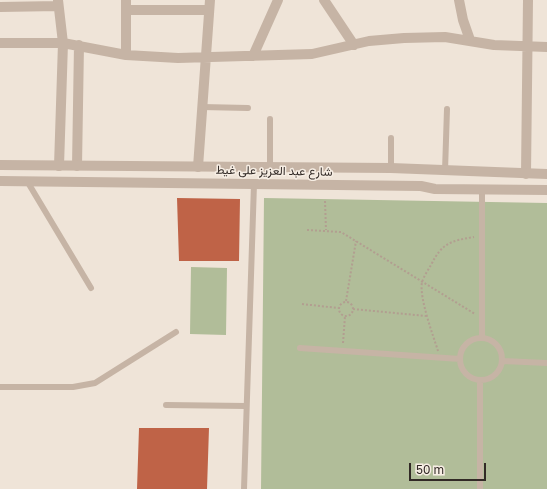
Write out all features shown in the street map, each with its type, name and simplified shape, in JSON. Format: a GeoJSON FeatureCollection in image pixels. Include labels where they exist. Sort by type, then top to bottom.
{"type":"FeatureCollection","features":[{"type":"Feature","properties":{"kind":"street"},"geometry":{"type":"LineString","coordinates":[[253,56],[278,0]]}},
{"type":"Feature","properties":{"kind":"street"},"geometry":{"type":"LineString","coordinates":[[324,0],[354,45]]}},
{"type":"Feature","properties":{"kind":"street"},"geometry":{"type":"LineString","coordinates":[[459,0],[470,40]]}},
{"type":"Feature","properties":{"kind":"street"},"geometry":{"type":"LineString","coordinates":[[526,174],[528,0]]}},
{"type":"Feature","properties":{"kind":"street"},"geometry":{"type":"LineString","coordinates":[[0,7],[13,3],[58,3],[63,42],[59,166]]}},
{"type":"Feature","properties":{"kind":"street"},"geometry":{"type":"LineString","coordinates":[[126,55],[126,5],[209,5],[198,167]]}},
{"type":"Feature","properties":{"kind":"street"},"geometry":{"type":"LineString","coordinates":[[0,43],[63,42],[126,55],[178,58],[312,54],[369,41],[404,38],[445,37],[494,45],[547,47]]}},
{"type":"Feature","properties":{"kind":"street"},"geometry":{"type":"LineString","coordinates":[[77,166],[78,45]]}},
{"type":"Feature","properties":{"kind":"street","name":"شارع عبد العزيز على غيط"},"geometry":{"type":"LineString","coordinates":[[0,165],[391,168],[547,174]]}},
{"type":"Feature","properties":{"kind":"street"},"geometry":{"type":"LineString","coordinates":[[254,167],[254,184]]}},
{"type":"Feature","properties":{"kind":"street"},"geometry":{"type":"LineString","coordinates":[[434,189],[440,171]]}},
{"type":"Feature","properties":{"kind":"street","name":"شارع عبد العزيز على غيط"},"geometry":{"type":"LineString","coordinates":[[0,181],[421,186],[434,189],[547,190]]}},
{"type":"Feature","properties":{"kind":"lane"},"geometry":{"type":"LineString","coordinates":[[202,107],[248,108]]}},
{"type":"Feature","properties":{"kind":"lane"},"geometry":{"type":"LineString","coordinates":[[440,171],[446,109]]}},
{"type":"Feature","properties":{"kind":"lane"},"geometry":{"type":"LineString","coordinates":[[270,119],[270,167]]}},
{"type":"Feature","properties":{"kind":"lane"},"geometry":{"type":"LineString","coordinates":[[391,138],[391,168]]}},
{"type":"Feature","properties":{"kind":"lane"},"geometry":{"type":"LineString","coordinates":[[28,181],[91,288]]}},
{"type":"Feature","properties":{"kind":"lane"},"geometry":{"type":"LineString","coordinates":[[244,489],[254,184]]}},
{"type":"Feature","properties":{"kind":"lane"},"geometry":{"type":"LineString","coordinates":[[482,189],[482,337]]}},
{"type":"Feature","properties":{"kind":"lane"},"geometry":{"type":"LineString","coordinates":[[0,387],[73,387],[94,383],[176,332]]}},
{"type":"Feature","properties":{"kind":"lane"},"geometry":{"type":"LineString","coordinates":[[482,337],[495,342],[502,354],[503,361],[498,373],[487,380],[480,380],[466,374],[460,364],[461,352],[469,341],[482,337]]}},
{"type":"Feature","properties":{"kind":"lane"},"geometry":{"type":"LineString","coordinates":[[300,348],[460,359]]}},
{"type":"Feature","properties":{"kind":"lane"},"geometry":{"type":"LineString","coordinates":[[503,361],[547,363]]}},
{"type":"Feature","properties":{"kind":"lane"},"geometry":{"type":"LineString","coordinates":[[480,380],[480,489]]}},
{"type":"Feature","properties":{"kind":"lane"},"geometry":{"type":"LineString","coordinates":[[166,405],[246,406]]}},
{"type":"Feature","properties":{"kind":"path"},"geometry":{"type":"LineString","coordinates":[[325,201],[326,230]]}},
{"type":"Feature","properties":{"kind":"path"},"geometry":{"type":"LineString","coordinates":[[307,230],[342,232],[482,318]]}},
{"type":"Feature","properties":{"kind":"path"},"geometry":{"type":"LineString","coordinates":[[440,358],[426,316],[422,282],[435,256],[444,245],[457,240],[482,236]]}},
{"type":"Feature","properties":{"kind":"path"},"geometry":{"type":"LineString","coordinates":[[346,302],[356,241]]}},
{"type":"Feature","properties":{"kind":"path"},"geometry":{"type":"LineString","coordinates":[[346,302],[352,304],[353,309],[351,315],[345,316],[340,314],[338,308],[341,303],[346,302]]}},
{"type":"Feature","properties":{"kind":"path"},"geometry":{"type":"LineString","coordinates":[[302,304],[338,308]]}},
{"type":"Feature","properties":{"kind":"path"},"geometry":{"type":"LineString","coordinates":[[353,309],[426,316]]}},
{"type":"Feature","properties":{"kind":"path"},"geometry":{"type":"LineString","coordinates":[[342,351],[345,316]]}},
{"type":"Feature","properties":{"kind":"green space"},"geometry":{"type":"Polygon","coordinates":[[[264,198],[547,203],[547,489],[261,489],[264,198]]]}},
{"type":"Feature","properties":{"kind":"green space"},"geometry":{"type":"Polygon","coordinates":[[[191,267],[227,268],[226,335],[190,334],[191,267]]]}},
{"type":"Feature","properties":{"kind":"building"},"geometry":{"type":"Polygon","coordinates":[[[177,198],[240,199],[239,261],[179,261],[177,198]]]}},
{"type":"Feature","properties":{"kind":"building"},"geometry":{"type":"Polygon","coordinates":[[[139,428],[209,428],[207,489],[137,489],[139,428]]]}}]}
